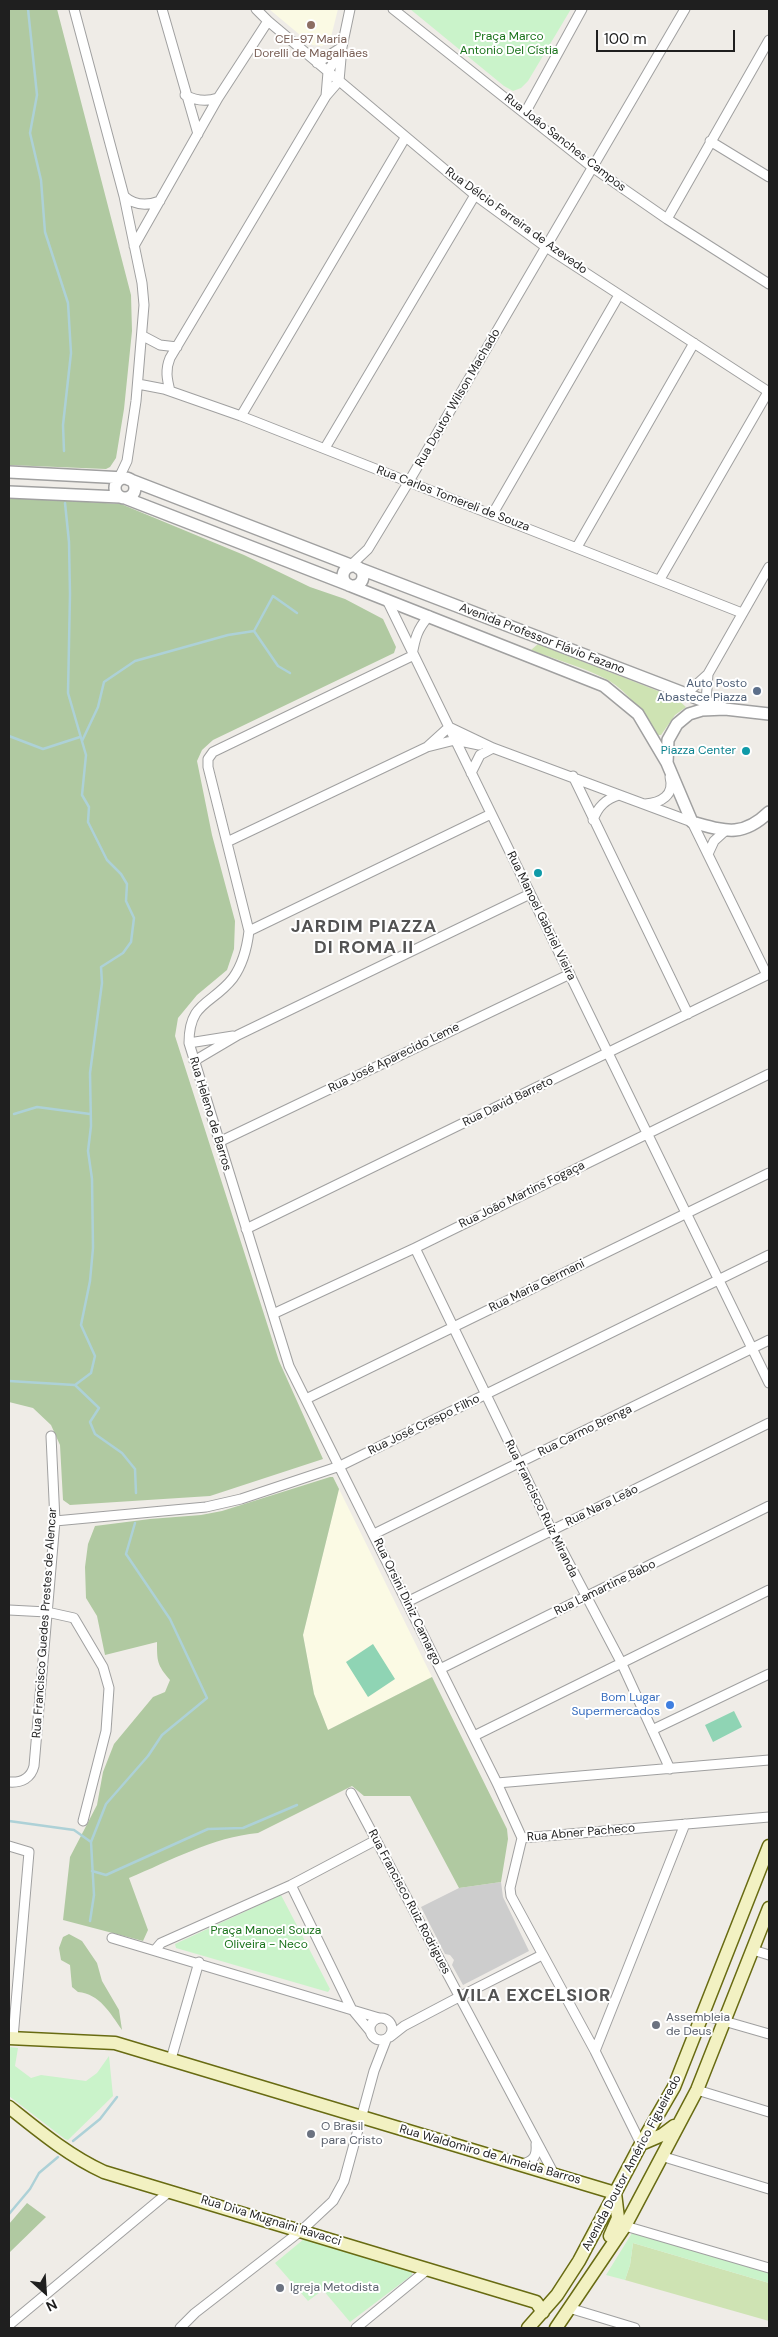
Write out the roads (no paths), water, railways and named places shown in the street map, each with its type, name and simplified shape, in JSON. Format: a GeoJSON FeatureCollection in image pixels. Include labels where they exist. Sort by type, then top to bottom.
{"type":"FeatureCollection","features":[{"type":"Feature","properties":{"kind":"main road","name":"Avenida Doutor Américo Figueiredo"},"geometry":{"type":"LineString","coordinates":[[528,2328],[557,2295],[579,2261],[615,2189],[674,2087],[769,1846]]}},
{"type":"Feature","properties":{"kind":"main road","name":"Avenida Doutor Américo Figueiredo"},"geometry":{"type":"LineString","coordinates":[[556,2328],[625,2226],[660,2156],[697,2090],[769,1908]]}},
{"type":"Feature","properties":{"kind":"main road","name":"Rua Waldomiro de Almeida Barros"},"geometry":{"type":"LineString","coordinates":[[11,2038],[115,2043],[521,2165],[615,2189]]}},
{"type":"Feature","properties":{"kind":"main road","name":"Rua Diva Mugnaini Ravacci"},"geometry":{"type":"LineString","coordinates":[[9,2107],[87,2164],[104,2172],[302,2230],[536,2302],[543,2312]]}},
{"type":"Feature","properties":{"kind":"main road"},"geometry":{"type":"LineString","coordinates":[[641,2144],[662,2135],[681,2118]]}},
{"type":"Feature","properties":{"kind":"main road"},"geometry":{"type":"LineString","coordinates":[[580,2291],[615,2226],[618,2212],[615,2189]]}},
{"type":"Feature","properties":{"kind":"street"},"geometry":{"type":"LineString","coordinates":[[74,9],[124,196],[144,305],[138,384],[127,461],[126,480],[133,493],[123,497],[115,490],[126,480]]}},
{"type":"Feature","properties":{"kind":"street"},"geometry":{"type":"LineString","coordinates":[[162,9],[185,95],[198,134]]}},
{"type":"Feature","properties":{"kind":"street","name":"Rua Délcio Ferreira de Azevedo"},"geometry":{"type":"LineString","coordinates":[[256,9],[405,138],[475,195],[619,295],[769,392]]}},
{"type":"Feature","properties":{"kind":"street"},"geometry":{"type":"LineString","coordinates":[[136,402],[148,392],[167,390],[167,366],[177,347],[326,96],[339,81],[342,47],[350,9]]}},
{"type":"Feature","properties":{"kind":"street","name":"Rua João Sanches Campos"},"geometry":{"type":"LineString","coordinates":[[393,9],[592,167],[667,219],[769,284]]}},
{"type":"Feature","properties":{"kind":"street"},"geometry":{"type":"LineString","coordinates":[[525,113],[582,9]]}},
{"type":"Feature","properties":{"kind":"street","name":"Rua Doutor Wilson Machado"},"geometry":{"type":"LineString","coordinates":[[356,569],[685,9]]}},
{"type":"Feature","properties":{"kind":"street"},"geometry":{"type":"LineString","coordinates":[[134,246],[218,98],[268,21]]}},
{"type":"Feature","properties":{"kind":"street"},"geometry":{"type":"LineString","coordinates":[[667,219],[769,40]]}},
{"type":"Feature","properties":{"kind":"street"},"geometry":{"type":"LineString","coordinates":[[317,63],[342,47]]}},
{"type":"Feature","properties":{"kind":"street"},"geometry":{"type":"LineString","coordinates":[[326,96],[328,72],[342,47]]}},
{"type":"Feature","properties":{"kind":"street"},"geometry":{"type":"LineString","coordinates":[[326,96],[348,89]]}},
{"type":"Feature","properties":{"kind":"street"},"geometry":{"type":"LineString","coordinates":[[185,95],[201,101],[210,101],[218,98]]}},
{"type":"Feature","properties":{"kind":"street"},"geometry":{"type":"LineString","coordinates":[[242,416],[405,138]]}},
{"type":"Feature","properties":{"kind":"street"},"geometry":{"type":"LineString","coordinates":[[710,141],[769,178]]}},
{"type":"Feature","properties":{"kind":"street"},"geometry":{"type":"LineString","coordinates":[[325,448],[475,195]]}},
{"type":"Feature","properties":{"kind":"street"},"geometry":{"type":"LineString","coordinates":[[124,196],[134,203],[145,205],[160,201]]}},
{"type":"Feature","properties":{"kind":"street"},"geometry":{"type":"LineString","coordinates":[[492,515],[619,295]]}},
{"type":"Feature","properties":{"kind":"street"},"geometry":{"type":"LineString","coordinates":[[143,336],[160,345],[177,347]]}},
{"type":"Feature","properties":{"kind":"street"},"geometry":{"type":"LineString","coordinates":[[577,546],[694,343]]}},
{"type":"Feature","properties":{"kind":"street","name":"Rua Carlos Tomereli de Souza"},"geometry":{"type":"LineString","coordinates":[[138,384],[167,390],[242,416],[408,483],[577,546],[742,613]]}},
{"type":"Feature","properties":{"kind":"street"},"geometry":{"type":"LineString","coordinates":[[660,579],[769,392]]}},
{"type":"Feature","properties":{"kind":"street","name":"Avenida Professor Flávio Fazano"},"geometry":{"type":"LineString","coordinates":[[9,472],[126,480],[725,709]]}},
{"type":"Feature","properties":{"kind":"street","name":"Avenida Professor Flávio Fazano"},"geometry":{"type":"LineString","coordinates":[[9,492],[123,497],[604,686],[638,714],[667,763],[692,822]]}},
{"type":"Feature","properties":{"kind":"street","name":"Rua Doutor Wilson Machado"},"geometry":{"type":"LineString","coordinates":[[356,569],[368,549]]}},
{"type":"Feature","properties":{"kind":"street"},"geometry":{"type":"LineString","coordinates":[[686,694],[708,674],[769,567]]}},
{"type":"Feature","properties":{"kind":"street"},"geometry":{"type":"LineString","coordinates":[[356,569],[361,583],[350,585],[344,575],[356,569]]}},
{"type":"Feature","properties":{"kind":"street"},"geometry":{"type":"LineString","coordinates":[[412,656],[415,637],[420,626],[429,616],[433,604],[427,594]]}},
{"type":"Feature","properties":{"kind":"street","name":"Rua Manoel Gabriel Vieira"},"geometry":{"type":"LineString","coordinates":[[387,600],[412,656],[449,727],[769,1383]]}},
{"type":"Feature","properties":{"kind":"street","name":"Rua Heleno de Barros"},"geometry":{"type":"LineString","coordinates":[[289,1366],[190,1043],[190,1022],[195,1014],[232,979],[240,967],[245,955],[249,930],[208,767],[208,759],[213,752],[412,656]]}},
{"type":"Feature","properties":{"kind":"street"},"geometry":{"type":"LineString","coordinates":[[706,702],[708,674]]}},
{"type":"Feature","properties":{"kind":"street"},"geometry":{"type":"LineString","coordinates":[[642,804],[659,802],[671,790],[667,763],[668,740],[672,731],[682,719],[702,710],[725,709],[766,712]]}},
{"type":"Feature","properties":{"kind":"street"},"geometry":{"type":"LineString","coordinates":[[427,747],[449,727],[494,748],[692,822],[725,831],[744,829],[767,817]]}},
{"type":"Feature","properties":{"kind":"street"},"geometry":{"type":"LineString","coordinates":[[227,842],[427,747],[455,740],[494,748]]}},
{"type":"Feature","properties":{"kind":"street"},"geometry":{"type":"LineString","coordinates":[[470,773],[480,755],[494,748]]}},
{"type":"Feature","properties":{"kind":"street"},"geometry":{"type":"LineString","coordinates":[[573,776],[688,1014]]}},
{"type":"Feature","properties":{"kind":"street"},"geometry":{"type":"LineString","coordinates":[[593,820],[596,811],[603,804],[610,798],[619,795]]}},
{"type":"Feature","properties":{"kind":"street"},"geometry":{"type":"LineString","coordinates":[[249,930],[491,814]]}},
{"type":"Feature","properties":{"kind":"street"},"geometry":{"type":"LineString","coordinates":[[692,822],[768,974]]}},
{"type":"Feature","properties":{"kind":"street"},"geometry":{"type":"LineString","coordinates":[[708,854],[714,841],[725,831]]}},
{"type":"Feature","properties":{"kind":"street"},"geometry":{"type":"LineString","coordinates":[[194,1061],[238,1035],[530,894]]}},
{"type":"Feature","properties":{"kind":"street","name":"Rua José Aparecido Leme"},"geometry":{"type":"LineString","coordinates":[[219,1142],[570,974]]}},
{"type":"Feature","properties":{"kind":"street","name":"Rua David Barreto"},"geometry":{"type":"LineString","coordinates":[[246,1229],[768,974]]}},
{"type":"Feature","properties":{"kind":"street"},"geometry":{"type":"LineString","coordinates":[[190,1043],[238,1035]]}},
{"type":"Feature","properties":{"kind":"street","name":"Rua João Martins Fogaça"},"geometry":{"type":"LineString","coordinates":[[273,1314],[415,1248],[769,1074]]}},
{"type":"Feature","properties":{"kind":"street","name":"Rua Maria Germani"},"geometry":{"type":"LineString","coordinates":[[306,1399],[769,1173]]}},
{"type":"Feature","properties":{"kind":"street","name":"Rua Francisco Ruiz Miranda"},"geometry":{"type":"LineString","coordinates":[[415,1248],[518,1463],[585,1597],[621,1662],[670,1769]]}},
{"type":"Feature","properties":{"kind":"street","name":"Rua José Crespo Filho"},"geometry":{"type":"LineString","coordinates":[[55,1521],[206,1507],[241,1499],[340,1466],[769,1256]]}},
{"type":"Feature","properties":{"kind":"street","name":"Rua Carmo Brenga"},"geometry":{"type":"LineString","coordinates":[[374,1534],[769,1340]]}},
{"type":"Feature","properties":{"kind":"street","name":"Rua Orsini Diniz Camargo"},"geometry":{"type":"LineString","coordinates":[[289,1366],[474,1736],[522,1838]]}},
{"type":"Feature","properties":{"kind":"street","name":"Rua Nara Leão"},"geometry":{"type":"LineString","coordinates":[[407,1602],[769,1423]]}},
{"type":"Feature","properties":{"kind":"street","name":"Rua Francisco Guedes Prestes de Alencar"},"geometry":{"type":"LineString","coordinates":[[9,1782],[20,1782],[27,1778],[34,1766],[55,1521],[51,1436]]}},
{"type":"Feature","properties":{"kind":"street","name":"Rua Lamartine Babo"},"geometry":{"type":"LineString","coordinates":[[440,1669],[769,1506]]}},
{"type":"Feature","properties":{"kind":"street"},"geometry":{"type":"LineString","coordinates":[[474,1736],[769,1590]]}},
{"type":"Feature","properties":{"kind":"street"},"geometry":{"type":"LineString","coordinates":[[9,1610],[47,1612],[74,1618],[80,1625],[103,1667],[109,1688],[106,1731],[83,1821]]}},
{"type":"Feature","properties":{"kind":"street"},"geometry":{"type":"LineString","coordinates":[[652,1730],[769,1674]]}},
{"type":"Feature","properties":{"kind":"street"},"geometry":{"type":"LineString","coordinates":[[497,1783],[769,1760]]}},
{"type":"Feature","properties":{"kind":"street","name":"Rua Francisco Ruiz Rodrigues"},"geometry":{"type":"LineString","coordinates":[[351,1793],[536,2144],[554,2174]]}},
{"type":"Feature","properties":{"kind":"street","name":"Rua Abner Pacheco"},"geometry":{"type":"LineString","coordinates":[[641,2144],[595,2051],[511,1896],[510,1888],[522,1838],[769,1817]]}},
{"type":"Feature","properties":{"kind":"street"},"geometry":{"type":"LineString","coordinates":[[595,2051],[686,1824]]}},
{"type":"Feature","properties":{"kind":"street"},"geometry":{"type":"LineString","coordinates":[[155,1950],[161,1943],[291,1885],[376,1840]]}},
{"type":"Feature","properties":{"kind":"street"},"geometry":{"type":"LineString","coordinates":[[9,1846],[29,1852],[11,2038]]}},
{"type":"Feature","properties":{"kind":"street"},"geometry":{"type":"LineString","coordinates":[[291,1885],[350,2008],[370,2031],[375,2040],[388,2038],[418,2019],[542,1955]]}},
{"type":"Feature","properties":{"kind":"street"},"geometry":{"type":"LineString","coordinates":[[112,1938],[199,1962],[384,2020],[401,2023],[418,2019]]}},
{"type":"Feature","properties":{"kind":"street"},"geometry":{"type":"LineString","coordinates":[[753,1950],[769,1954]]}},
{"type":"Feature","properties":{"kind":"street"},"geometry":{"type":"LineString","coordinates":[[170,2059],[199,1962]]}},
{"type":"Feature","properties":{"kind":"street"},"geometry":{"type":"LineString","coordinates":[[703,2015],[769,2034]]}},
{"type":"Feature","properties":{"kind":"street"},"geometry":{"type":"LineString","coordinates":[[370,2031],[373,2021],[384,2020]]}},
{"type":"Feature","properties":{"kind":"street"},"geometry":{"type":"LineString","coordinates":[[180,2328],[195,2313],[302,2230],[333,2201],[339,2191],[377,2059],[393,2030],[384,2020]]}},
{"type":"Feature","properties":{"kind":"street"},"geometry":{"type":"LineString","coordinates":[[697,2090],[769,2112]]}},
{"type":"Feature","properties":{"kind":"street"},"geometry":{"type":"LineString","coordinates":[[521,2165],[533,2160],[537,2154],[536,2144]]}},
{"type":"Feature","properties":{"kind":"street"},"geometry":{"type":"LineString","coordinates":[[660,2156],[769,2189]]}},
{"type":"Feature","properties":{"kind":"street"},"geometry":{"type":"LineString","coordinates":[[9,2325],[170,2191]]}},
{"type":"Feature","properties":{"kind":"street"},"geometry":{"type":"LineString","coordinates":[[625,2226],[769,2268]]}},
{"type":"Feature","properties":{"kind":"street"},"geometry":{"type":"LineString","coordinates":[[356,2328],[428,2269]]}},
{"type":"Feature","properties":{"kind":"street"},"geometry":{"type":"LineString","coordinates":[[570,2308],[635,2328]]}},
{"type":"Feature","properties":{"kind":"waterway"},"geometry":{"type":"LineString","coordinates":[[28,9],[37,95],[30,133],[41,180],[45,232],[68,303],[71,353],[63,425],[64,451]]}},
{"type":"Feature","properties":{"kind":"waterway"},"geometry":{"type":"LineString","coordinates":[[65,503],[69,542],[70,594],[68,693],[86,755],[82,795],[89,807],[88,822],[107,860],[121,874],[127,884],[126,901],[134,918],[131,942],[123,953],[101,967],[102,983],[90,1073],[91,1126],[88,1151],[92,1179],[93,1248],[90,1281],[81,1325],[95,1356],[91,1373],[75,1385],[99,1408],[90,1422],[95,1434],[122,1453],[135,1469],[136,1493]]}},
{"type":"Feature","properties":{"kind":"waterway"},"geometry":{"type":"LineString","coordinates":[[254,631],[273,596],[297,613]]}},
{"type":"Feature","properties":{"kind":"waterway"},"geometry":{"type":"LineString","coordinates":[[82,741],[98,707],[104,682],[135,661],[228,635],[254,631],[278,666],[290,673]]}},
{"type":"Feature","properties":{"kind":"waterway"},"geometry":{"type":"LineString","coordinates":[[9,736],[43,749],[80,737]]}},
{"type":"Feature","properties":{"kind":"waterway"},"geometry":{"type":"LineString","coordinates":[[14,1114],[37,1107],[90,1114]]}},
{"type":"Feature","properties":{"kind":"waterway"},"geometry":{"type":"LineString","coordinates":[[9,1381],[75,1385]]}},
{"type":"Feature","properties":{"kind":"waterway"},"geometry":{"type":"LineString","coordinates":[[90,1921],[94,1895],[91,1842],[106,1804],[148,1756],[162,1735],[207,1698],[170,1619],[126,1554],[135,1523]]}},
{"type":"Feature","properties":{"kind":"waterway"},"geometry":{"type":"LineString","coordinates":[[92,1871],[106,1875],[208,1829],[243,1828],[297,1805]]}},
{"type":"Feature","properties":{"kind":"waterway"},"geometry":{"type":"LineString","coordinates":[[9,1821],[74,1830],[91,1842]]}},
{"type":"Feature","properties":{"kind":"waterway"},"geometry":{"type":"LineString","coordinates":[[73,2141],[100,2119],[117,2097]]}},
{"type":"Feature","properties":{"kind":"waterway"},"geometry":{"type":"LineString","coordinates":[[9,2214],[30,2189],[39,2173],[58,2157]]}},
{"type":"Feature","properties":{"kind":"place","name":"CEI-97 Maria Dorelli de Magalhães"},"geometry":{"type":"Point","coordinates":[311,25]}},
{"type":"Feature","properties":{"kind":"place","name":"Auto Posto Abastece Piazza"},"geometry":{"type":"Point","coordinates":[757,691]}},
{"type":"Feature","properties":{"kind":"place","name":"Piazza Center"},"geometry":{"type":"Point","coordinates":[746,751]}},
{"type":"Feature","properties":{"kind":"place","name":"ㅤ"},"geometry":{"type":"Point","coordinates":[538,873]}},
{"type":"Feature","properties":{"kind":"place","name":"Bom Lugar Supermercados"},"geometry":{"type":"Point","coordinates":[670,1705]}},
{"type":"Feature","properties":{"kind":"place","name":"Assembleia de Deus"},"geometry":{"type":"Point","coordinates":[656,2025]}},
{"type":"Feature","properties":{"kind":"place","name":"O Brasil para Cristo"},"geometry":{"type":"Point","coordinates":[311,2134]}},
{"type":"Feature","properties":{"kind":"place","name":"Igreja Metodista"},"geometry":{"type":"Point","coordinates":[280,2288]}},
{"type":"Feature","properties":{"kind":"district","name":"JARDIM PIAZZA DI ROMA II"},"geometry":{"type":"Point","coordinates":[364,938]}},
{"type":"Feature","properties":{"kind":"district","name":"VILA EXCELSIOR"},"geometry":{"type":"Point","coordinates":[534,1996]}},
{"type":"Feature","properties":{"kind":"park label","name":"Praça Marco Antonio Del Cístia"},"geometry":{"type":"Point","coordinates":[509,44]}},
{"type":"Feature","properties":{"kind":"park label","name":"Praça Manoel Souza Oliveira - Neco"},"geometry":{"type":"Point","coordinates":[266,1938]}}]}
